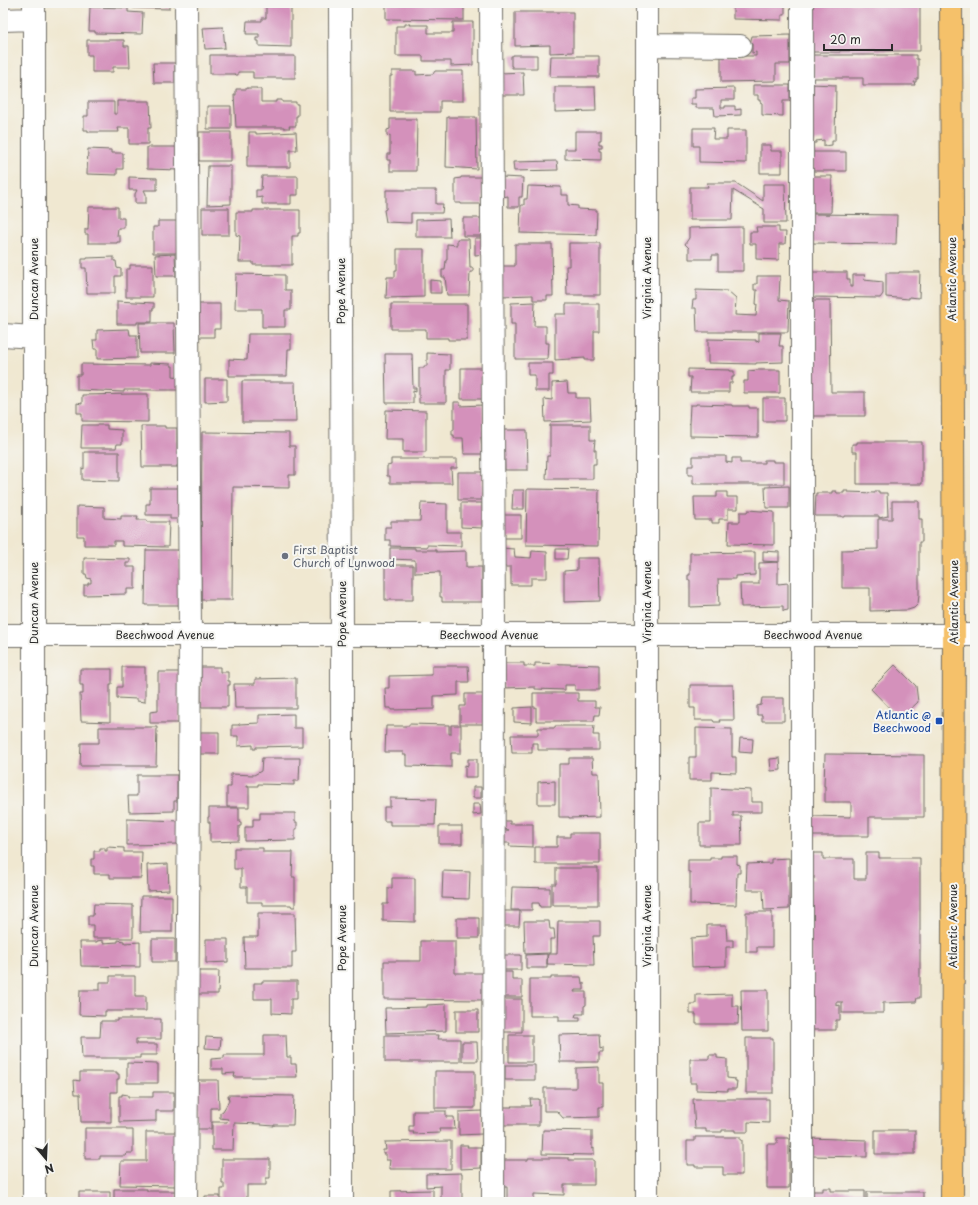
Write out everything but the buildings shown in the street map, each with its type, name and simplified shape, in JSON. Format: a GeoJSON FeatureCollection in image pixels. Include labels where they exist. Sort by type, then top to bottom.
{"type":"FeatureCollection","features":[{"type":"Feature","properties":{"kind":"main road","name":"Atlantic Avenue"},"geometry":{"type":"LineString","coordinates":[[951,3],[965,635],[952,1202]]}},
{"type":"Feature","properties":{"kind":"street"},"geometry":{"type":"LineString","coordinates":[[186,3],[190,635],[186,1202]]}},
{"type":"Feature","properties":{"kind":"street","name":"Pope Avenue"},"geometry":{"type":"LineString","coordinates":[[340,3],[342,1202]]}},
{"type":"Feature","properties":{"kind":"street"},"geometry":{"type":"LineString","coordinates":[[491,3],[494,635],[493,1202]]}},
{"type":"Feature","properties":{"kind":"street","name":"Virginia Avenue"},"geometry":{"type":"LineString","coordinates":[[647,3],[647,1202]]}},
{"type":"Feature","properties":{"kind":"street"},"geometry":{"type":"LineString","coordinates":[[802,3],[802,1202]]}},
{"type":"Feature","properties":{"kind":"street"},"geometry":{"type":"LineString","coordinates":[[3,20],[34,11]]}},
{"type":"Feature","properties":{"kind":"street","name":"Duncan Avenue"},"geometry":{"type":"LineString","coordinates":[[34,11],[34,1202]]}},
{"type":"Feature","properties":{"kind":"street"},"geometry":{"type":"LineString","coordinates":[[647,45],[740,46]]}},
{"type":"Feature","properties":{"kind":"street"},"geometry":{"type":"LineString","coordinates":[[3,336],[34,337]]}},
{"type":"Feature","properties":{"kind":"street","name":"Beechwood Avenue"},"geometry":{"type":"LineString","coordinates":[[3,635],[965,635]]}},
{"type":"Feature","properties":{"kind":"place","name":"First Baptist Church of Lynwood"},"geometry":{"type":"Point","coordinates":[285,556]}},
{"type":"Feature","properties":{"kind":"place","name":"Atlantic @ Beechwood"},"geometry":{"type":"Point","coordinates":[939,721]}}]}
